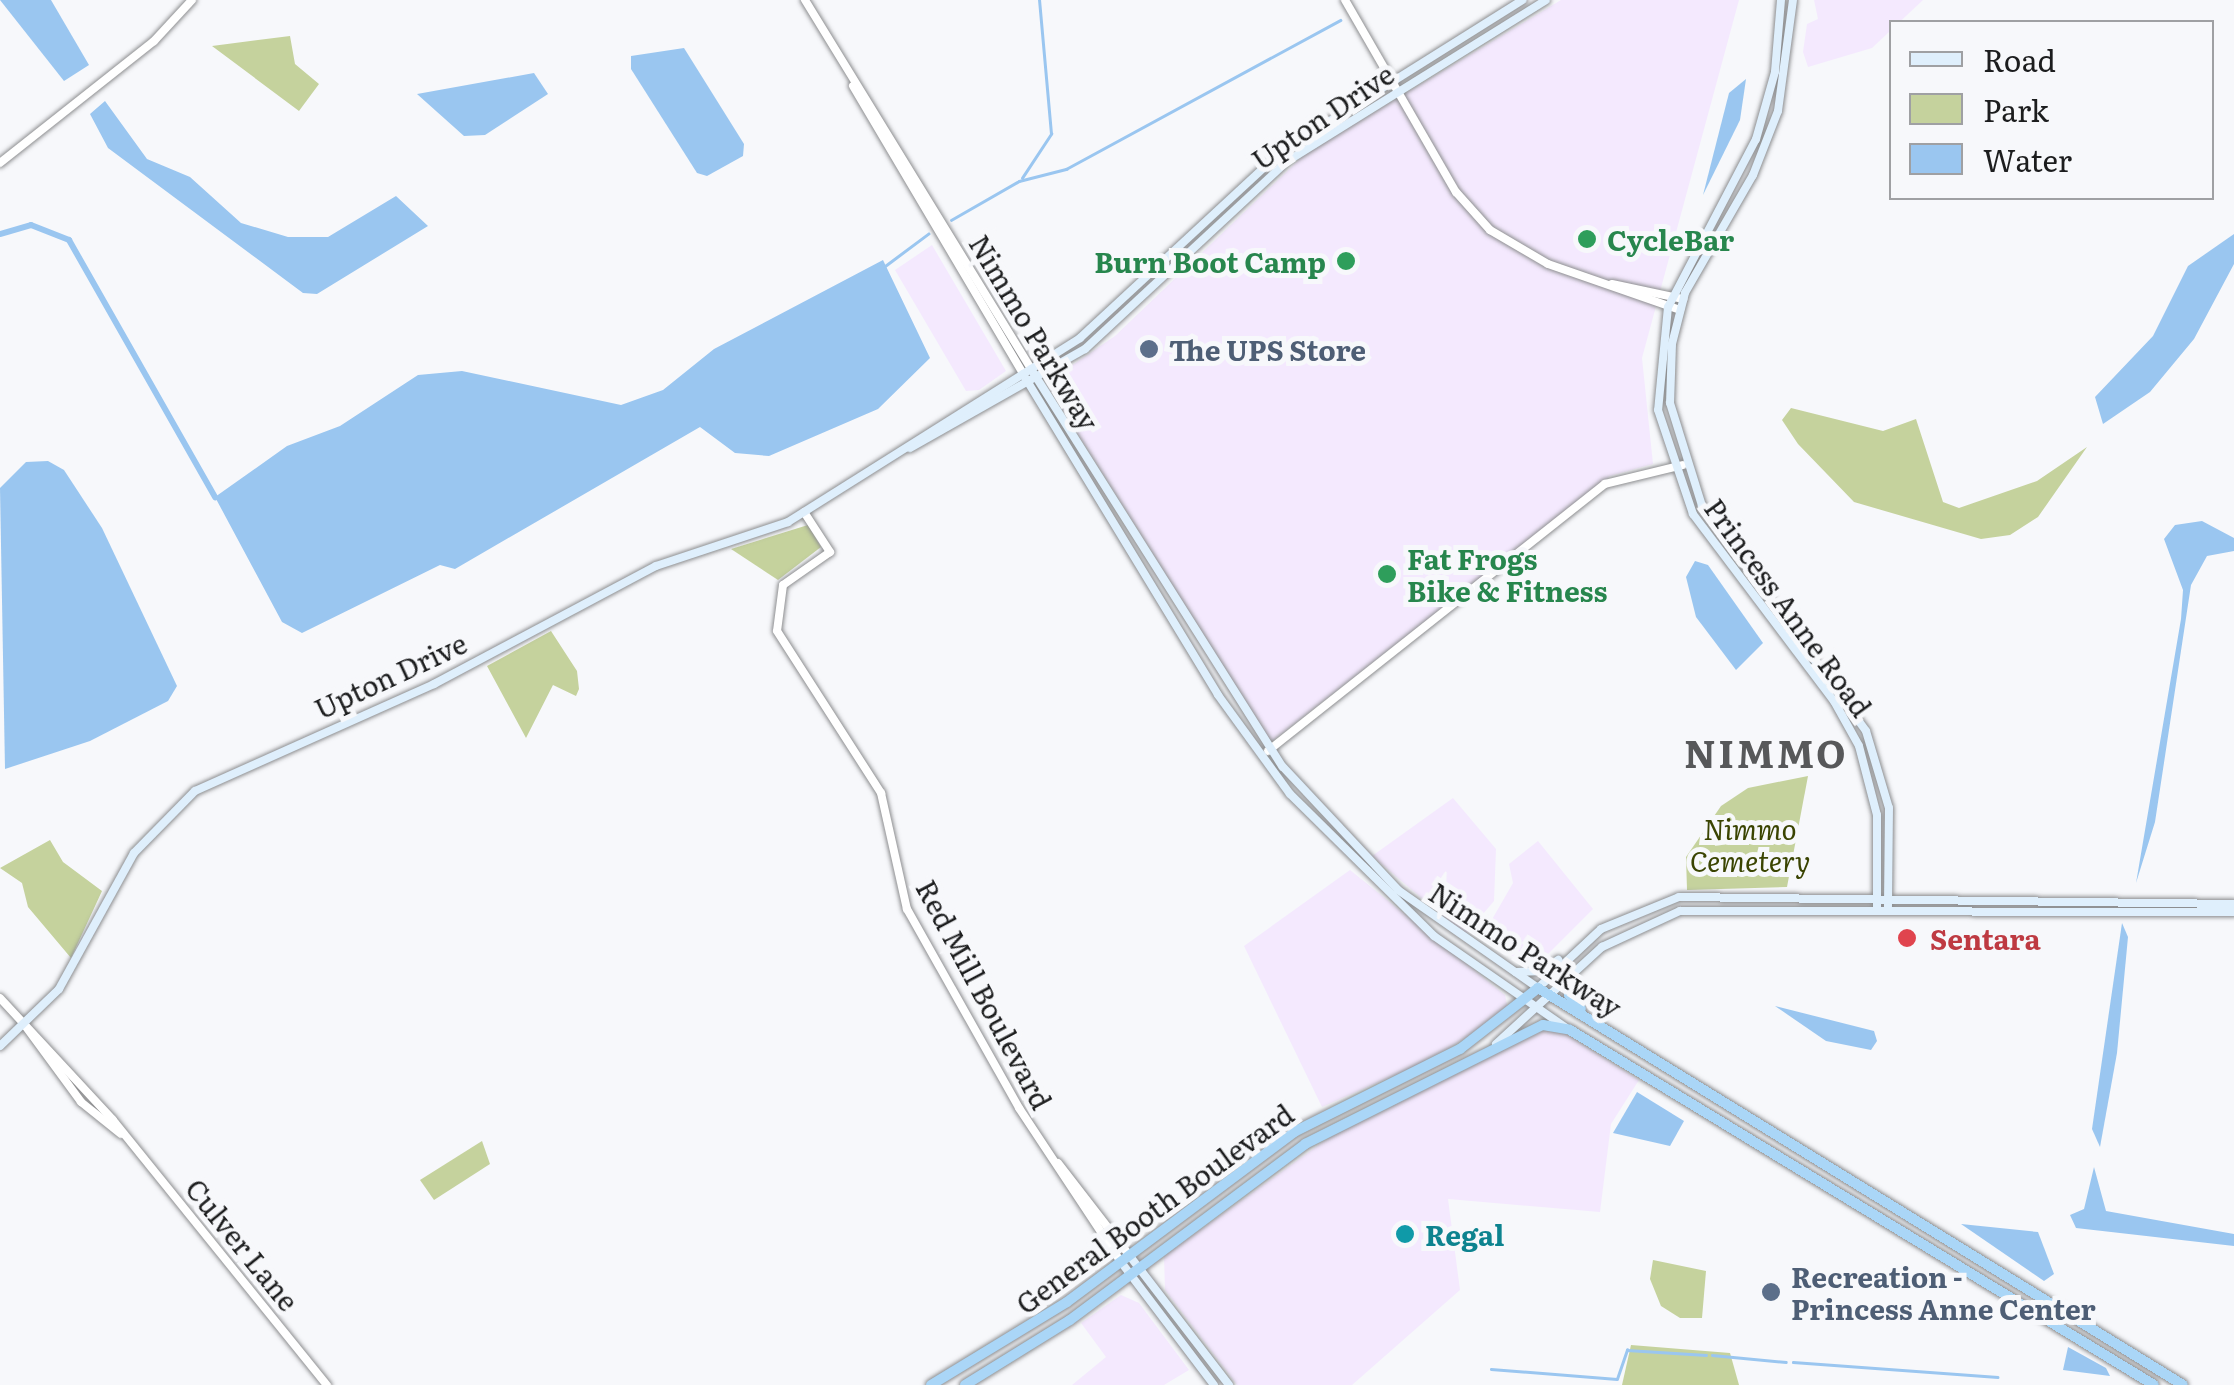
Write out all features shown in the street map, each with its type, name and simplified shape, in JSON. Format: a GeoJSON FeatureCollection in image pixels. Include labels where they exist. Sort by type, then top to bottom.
{"type":"FeatureCollection","features":[{"type":"Feature","properties":{"kind":"highway"},"geometry":{"type":"LineString","coordinates":[[1572,976],[1574,1004],[1639,1050]]}},
{"type":"Feature","properties":{"kind":"highway","name":"General Booth Boulevard"},"geometry":{"type":"LineString","coordinates":[[930,1385],[1125,1258],[1254,1159],[1364,1093],[1460,1048],[1538,988]]}},
{"type":"Feature","properties":{"kind":"highway","name":"Nimmo Parkway"},"geometry":{"type":"LineString","coordinates":[[1538,988],[2183,1385]]}},
{"type":"Feature","properties":{"kind":"highway"},"geometry":{"type":"LineString","coordinates":[[1483,1052],[1536,1026],[1570,1030]]}},
{"type":"Feature","properties":{"kind":"highway","name":"Nimmo Parkway"},"geometry":{"type":"LineString","coordinates":[[1570,1030],[2154,1385]]}},
{"type":"Feature","properties":{"kind":"highway","name":"General Booth Boulevard"},"geometry":{"type":"LineString","coordinates":[[965,1385],[1134,1272],[1323,1133],[1483,1052]]}},
{"type":"Feature","properties":{"kind":"highway"},"geometry":{"type":"LineString","coordinates":[[1323,1133],[1363,1104],[1364,1093]]}},
{"type":"Feature","properties":{"kind":"main road","name":"Upton Drive"},"geometry":{"type":"LineString","coordinates":[[0,1046],[25,1026],[79,959],[134,853],[194,791],[422,690],[641,572],[804,512],[1027,372],[1122,305],[1249,177],[1390,82],[1523,0]]}},
{"type":"Feature","properties":{"kind":"main road","name":"Upton Drive"},"geometry":{"type":"LineString","coordinates":[[892,456],[1033,382],[1136,308],[1264,179],[1546,0]]}},
{"type":"Feature","properties":{"kind":"main road","name":"Princess Anne Road"},"geometry":{"type":"LineString","coordinates":[[1781,0],[1775,72],[1759,130],[1672,295],[1657,381],[1671,467],[1704,531],[1854,735],[1875,800],[1876,909]]}},
{"type":"Feature","properties":{"kind":"main road","name":"Princess Anne Road"},"geometry":{"type":"LineString","coordinates":[[1793,0],[1772,129],[1684,299],[1669,384],[1684,465],[1713,523],[1866,731],[1889,808],[1888,909]]}},
{"type":"Feature","properties":{"kind":"main road","name":"Nimmo Parkway"},"geometry":{"type":"LineString","coordinates":[[1027,372],[1260,756],[1370,880],[1525,1001],[1570,1030]]}},
{"type":"Feature","properties":{"kind":"main road","name":"Nimmo Parkway"},"geometry":{"type":"LineString","coordinates":[[1033,382],[1270,750],[1398,890],[1538,988]]}},
{"type":"Feature","properties":{"kind":"main road","name":"General Booth Boulevard"},"geometry":{"type":"LineString","coordinates":[[1538,988],[1602,929],[1678,896],[1889,896]]}},
{"type":"Feature","properties":{"kind":"main road"},"geometry":{"type":"LineString","coordinates":[[1889,896],[2234,904]]}},
{"type":"Feature","properties":{"kind":"main road","name":"General Booth Boulevard"},"geometry":{"type":"LineString","coordinates":[[1483,1052],[1538,1010],[1617,936],[1680,910],[1888,909]]}},
{"type":"Feature","properties":{"kind":"main road"},"geometry":{"type":"LineString","coordinates":[[1888,909],[2234,912]]}},
{"type":"Feature","properties":{"kind":"main road"},"geometry":{"type":"LineString","coordinates":[[1511,972],[1548,969],[1602,929]]}},
{"type":"Feature","properties":{"kind":"main road"},"geometry":{"type":"LineString","coordinates":[[1125,1258],[1214,1385]]}},
{"type":"Feature","properties":{"kind":"main road"},"geometry":{"type":"LineString","coordinates":[[1134,1272],[1229,1385]]}},
{"type":"Feature","properties":{"kind":"street"},"geometry":{"type":"LineString","coordinates":[[0,163],[173,22],[192,0]]}},
{"type":"Feature","properties":{"kind":"street","name":"Nimmo Parkway"},"geometry":{"type":"LineString","coordinates":[[805,0],[1027,372]]}},
{"type":"Feature","properties":{"kind":"street"},"geometry":{"type":"LineString","coordinates":[[1345,0],[1456,192],[1490,230],[1529,256],[1680,310]]}},
{"type":"Feature","properties":{"kind":"street"},"geometry":{"type":"LineString","coordinates":[[1612,284],[1684,299]]}},
{"type":"Feature","properties":{"kind":"street"},"geometry":{"type":"LineString","coordinates":[[1260,756],[1604,484],[1684,465]]}},
{"type":"Feature","properties":{"kind":"street","name":"Red Mill Boulevard"},"geometry":{"type":"LineString","coordinates":[[804,512],[830,552],[783,585],[777,631],[881,793],[907,909],[1048,1152],[1125,1258]]}},
{"type":"Feature","properties":{"kind":"street","name":"Culver Lane"},"geometry":{"type":"LineString","coordinates":[[0,998],[71,1090],[121,1134],[328,1385]]}},
{"type":"Feature","properties":{"kind":"shaded area"},"geometry":{"type":"Polygon","coordinates":[[[1561,0],[1739,0],[1642,358],[1653,464],[1610,476],[1271,742],[1046,383],[1115,336],[1306,153],[1561,0]]]}},
{"type":"Feature","properties":{"kind":"shaded area"},"geometry":{"type":"Polygon","coordinates":[[[1814,0],[1923,0],[1902,20],[1889,20],[1889,32],[1872,48],[1808,67],[1803,52],[1807,24],[1818,19],[1814,0]]]}},
{"type":"Feature","properties":{"kind":"shaded area"},"geometry":{"type":"Polygon","coordinates":[[[932,245],[1006,371],[979,390],[966,391],[895,270],[932,245]]]}},
{"type":"Feature","properties":{"kind":"shaded area"},"geometry":{"type":"Polygon","coordinates":[[[1453,798],[1496,849],[1494,901],[1465,935],[1372,856],[1453,798]]]}},
{"type":"Feature","properties":{"kind":"shaded area"},"geometry":{"type":"Polygon","coordinates":[[[1538,841],[1593,909],[1540,962],[1525,965],[1483,935],[1513,883],[1509,864],[1538,841]]]}},
{"type":"Feature","properties":{"kind":"shaded area"},"geometry":{"type":"Polygon","coordinates":[[[1350,870],[1505,995],[1508,1009],[1438,1056],[1322,1107],[1244,946],[1350,870]]]}},
{"type":"Feature","properties":{"kind":"shaded area"},"geometry":{"type":"Polygon","coordinates":[[[1544,1029],[1564,1033],[1639,1080],[1611,1124],[1600,1212],[1448,1199],[1460,1290],[1352,1385],[1237,1385],[1165,1290],[1164,1256],[1359,1116],[1544,1029]]]}},
{"type":"Feature","properties":{"kind":"shaded area"},"geometry":{"type":"Polygon","coordinates":[[[1121,1295],[1139,1303],[1189,1370],[1164,1385],[1072,1385],[1106,1357],[1081,1323],[1121,1295]]]}},
{"type":"Feature","properties":{"kind":"green space"},"geometry":{"type":"Polygon","coordinates":[[[290,36],[295,64],[319,84],[299,111],[212,46],[290,36]]]}},
{"type":"Feature","properties":{"kind":"green space"},"geometry":{"type":"Polygon","coordinates":[[[1791,408],[1883,431],[1916,419],[1943,502],[1959,508],[2037,481],[2087,447],[2038,517],[2010,535],[1981,539],[1854,502],[1798,444],[1782,420],[1791,408]]]}},
{"type":"Feature","properties":{"kind":"green space"},"geometry":{"type":"Polygon","coordinates":[[[808,525],[821,547],[778,580],[731,549],[808,525]]]}},
{"type":"Feature","properties":{"kind":"green space"},"geometry":{"type":"Polygon","coordinates":[[[551,631],[577,671],[579,689],[576,696],[553,685],[526,738],[487,666],[551,631]]]}},
{"type":"Feature","properties":{"kind":"green space","name":"Nimmo Cemetery"},"geometry":{"type":"Polygon","coordinates":[[[1808,776],[1787,887],[1687,890],[1686,857],[1721,806],[1748,788],[1808,776]]]}},
{"type":"Feature","properties":{"kind":"green space"},"geometry":{"type":"Polygon","coordinates":[[[50,840],[63,862],[102,891],[71,958],[28,907],[22,883],[0,868],[50,840]]]}},
{"type":"Feature","properties":{"kind":"green space"},"geometry":{"type":"Polygon","coordinates":[[[482,1141],[490,1164],[434,1200],[420,1180],[482,1141]]]}},
{"type":"Feature","properties":{"kind":"green space"},"geometry":{"type":"Polygon","coordinates":[[[1653,1260],[1706,1271],[1702,1318],[1680,1318],[1661,1306],[1650,1279],[1653,1260]]]}},
{"type":"Feature","properties":{"kind":"green space"},"geometry":{"type":"Polygon","coordinates":[[[1631,1345],[1730,1353],[1739,1385],[1622,1385],[1631,1345]]]}},
{"type":"Feature","properties":{"kind":"water"},"geometry":{"type":"Polygon","coordinates":[[[0,0],[51,0],[89,65],[64,81],[0,0]]]}},
{"type":"Feature","properties":{"kind":"water"},"geometry":{"type":"Polygon","coordinates":[[[684,48],[744,144],[743,156],[707,176],[697,173],[631,69],[631,56],[684,48]]]}},
{"type":"Feature","properties":{"kind":"water"},"geometry":{"type":"Polygon","coordinates":[[[534,73],[548,94],[485,135],[464,136],[417,94],[534,73]]]}},
{"type":"Feature","properties":{"kind":"water"},"geometry":{"type":"Polygon","coordinates":[[[1746,79],[1740,120],[1703,195],[1729,93],[1746,79]]]}},
{"type":"Feature","properties":{"kind":"water"},"geometry":{"type":"Polygon","coordinates":[[[105,101],[147,159],[190,177],[241,223],[288,237],[328,237],[396,196],[428,226],[317,294],[303,293],[108,148],[90,114],[105,101]]]}},
{"type":"Feature","properties":{"kind":"water"},"geometry":{"type":"Polygon","coordinates":[[[2234,234],[2234,264],[2194,339],[2150,392],[2103,424],[2095,397],[2153,336],[2188,266],[2234,234]]]}},
{"type":"Feature","properties":{"kind":"water"},"geometry":{"type":"Polygon","coordinates":[[[883,260],[930,358],[878,409],[769,456],[735,453],[700,427],[455,569],[440,565],[302,633],[282,622],[215,497],[287,446],[340,426],[418,375],[462,371],[621,405],[663,390],[714,349],[883,260]]]}},
{"type":"Feature","properties":{"kind":"water"},"geometry":{"type":"Polygon","coordinates":[[[48,461],[64,470],[102,528],[177,686],[168,701],[90,741],[5,769],[0,488],[26,462],[48,461]]]}},
{"type":"Feature","properties":{"kind":"water"},"geometry":{"type":"Polygon","coordinates":[[[2202,521],[2234,538],[2234,551],[2207,556],[2191,585],[2155,822],[2136,883],[2181,619],[2183,590],[2164,539],[2175,525],[2202,521]]]}},
{"type":"Feature","properties":{"kind":"water"},"geometry":{"type":"Polygon","coordinates":[[[1695,561],[1708,565],[1763,643],[1736,670],[1696,617],[1686,577],[1695,561]]]}},
{"type":"Feature","properties":{"kind":"water"},"geometry":{"type":"Polygon","coordinates":[[[2122,923],[2128,937],[2117,1053],[2100,1147],[2092,1129],[2122,923]]]}},
{"type":"Feature","properties":{"kind":"water"},"geometry":{"type":"Polygon","coordinates":[[[1775,1006],[1874,1031],[1877,1041],[1871,1050],[1826,1041],[1775,1006]]]}},
{"type":"Feature","properties":{"kind":"water"},"geometry":{"type":"Polygon","coordinates":[[[1637,1092],[1684,1121],[1670,1146],[1613,1133],[1637,1092]]]}},
{"type":"Feature","properties":{"kind":"water"},"geometry":{"type":"Polygon","coordinates":[[[2094,1167],[2106,1211],[2234,1234],[2234,1246],[2076,1228],[2070,1215],[2084,1209],[2094,1167]]]}},
{"type":"Feature","properties":{"kind":"water"},"geometry":{"type":"Polygon","coordinates":[[[1961,1224],[2038,1232],[2054,1274],[2044,1281],[1961,1224]]]}},
{"type":"Feature","properties":{"kind":"water"},"geometry":{"type":"Polygon","coordinates":[[[2068,1347],[2106,1368],[2110,1376],[2063,1370],[2068,1347]]]}},
{"type":"Feature","properties":{"kind":"waterway"},"geometry":{"type":"LineString","coordinates":[[1022,178],[1051,134],[1039,0]]}},
{"type":"Feature","properties":{"kind":"waterway"},"geometry":{"type":"LineString","coordinates":[[951,220],[1019,181],[1066,169],[1340,20]]}},
{"type":"Feature","properties":{"kind":"waterway"},"geometry":{"type":"LineString","coordinates":[[0,234],[31,225],[69,240],[215,497]]}},
{"type":"Feature","properties":{"kind":"waterway"},"geometry":{"type":"LineString","coordinates":[[885,266],[928,234]]}},
{"type":"Feature","properties":{"kind":"waterway"},"geometry":{"type":"LineString","coordinates":[[1491,1369],[1617,1379],[1627,1350],[1706,1355]]}},
{"type":"Feature","properties":{"kind":"waterway"},"geometry":{"type":"LineString","coordinates":[[1712,1355],[1786,1362]]}},
{"type":"Feature","properties":{"kind":"waterway"},"geometry":{"type":"LineString","coordinates":[[1793,1362],[1997,1377]]}},
{"type":"Feature","properties":{"kind":"place","name":"CycleBar"},"geometry":{"type":"Point","coordinates":[1587,239]}},
{"type":"Feature","properties":{"kind":"place","name":"Burn Boot Camp"},"geometry":{"type":"Point","coordinates":[1346,261]}},
{"type":"Feature","properties":{"kind":"place","name":"The UPS Store"},"geometry":{"type":"Point","coordinates":[1149,349]}},
{"type":"Feature","properties":{"kind":"place","name":"Fat Frogs Bike & Fitness"},"geometry":{"type":"Point","coordinates":[1387,574]}},
{"type":"Feature","properties":{"kind":"place","name":"Sentara"},"geometry":{"type":"Point","coordinates":[1907,938]}},
{"type":"Feature","properties":{"kind":"place","name":"Regal"},"geometry":{"type":"Point","coordinates":[1405,1234]}},
{"type":"Feature","properties":{"kind":"place","name":"Recreation - Princess Anne Center"},"geometry":{"type":"Point","coordinates":[1771,1292]}},
{"type":"Feature","properties":{"kind":"district","name":"NIMMO"},"geometry":{"type":"Point","coordinates":[1766,752]}}]}
